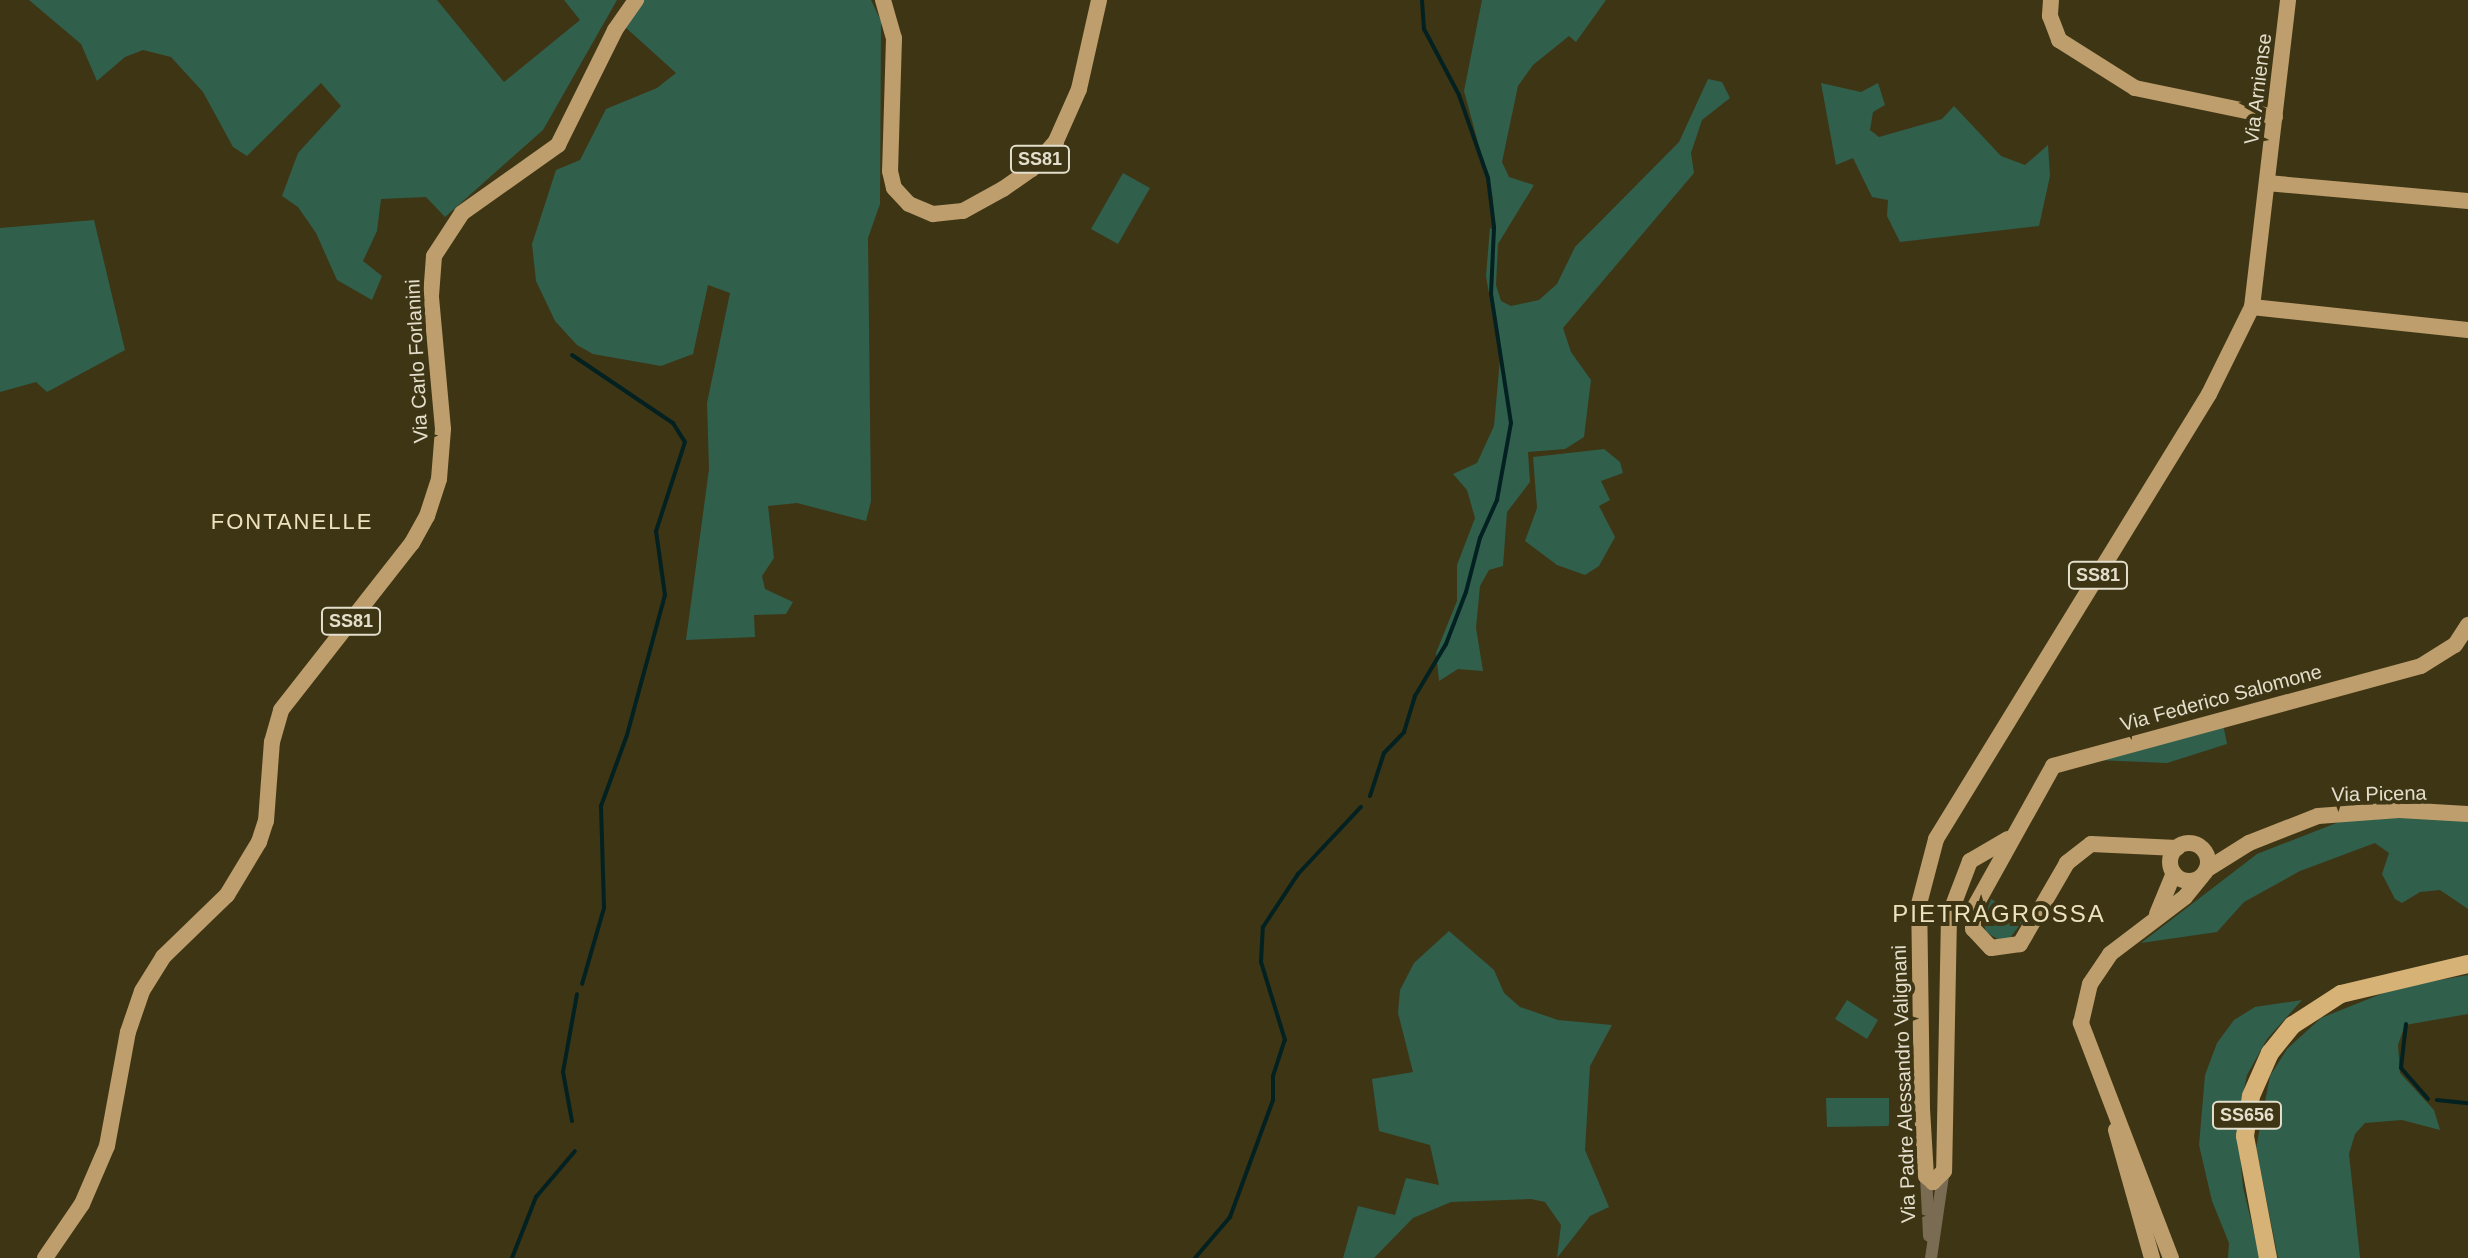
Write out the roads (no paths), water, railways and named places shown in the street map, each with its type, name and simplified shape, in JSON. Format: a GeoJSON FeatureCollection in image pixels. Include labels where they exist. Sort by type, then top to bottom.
{"type":"FeatureCollection","features":[{"type":"Feature","properties":{"kind":"highway","name":"SS656"},"geometry":{"type":"LineString","coordinates":[[2268,1258],[2245,1136],[2251,1096],[2270,1053],[2300,1019],[2341,994],[2468,964]]}},
{"type":"Feature","properties":{"kind":"main road","name":"Via Carlo Forlanini"},"geometry":{"type":"LineString","coordinates":[[45,1258],[82,1204],[103,1158],[128,1032],[142,991],[163,957],[227,895],[259,842],[266,821],[272,742],[281,710],[412,543],[427,516],[439,479],[443,429],[431,296],[434,256],[462,213],[558,145],[615,30],[636,0]]}},
{"type":"Feature","properties":{"kind":"main road","name":"SS81"},"geometry":{"type":"LineString","coordinates":[[883,0],[894,38],[887,149],[894,188],[918,211],[963,211],[1032,169],[1056,141],[1079,89],[1099,0]]}},
{"type":"Feature","properties":{"kind":"main road"},"geometry":{"type":"LineString","coordinates":[[2051,0],[2050,16],[2059,40],[2135,88],[2275,117]]}},
{"type":"Feature","properties":{"kind":"main road","name":"Via Arniense"},"geometry":{"type":"LineString","coordinates":[[2267,183],[2288,0]]}},
{"type":"Feature","properties":{"kind":"main road"},"geometry":{"type":"LineString","coordinates":[[2267,183],[2468,201]]}},
{"type":"Feature","properties":{"kind":"main road","name":"Via Padre Alessandro Valignani"},"geometry":{"type":"LineString","coordinates":[[1926,1176],[1919,904],[1936,839],[2209,394],[2252,307],[2267,183]]}},
{"type":"Feature","properties":{"kind":"main road"},"geometry":{"type":"LineString","coordinates":[[2252,307],[2468,330]]}},
{"type":"Feature","properties":{"kind":"main road","name":"Via Federico Salomone"},"geometry":{"type":"LineString","coordinates":[[2008,839],[2053,766],[2421,666],[2455,645],[2468,625]]}},
{"type":"Feature","properties":{"kind":"main road","name":"Via Picena"},"geometry":{"type":"LineString","coordinates":[[2113,1109],[2081,1023],[2090,984],[2110,954],[2152,922],[2203,873],[2249,843],[2281,828],[2342,812],[2468,814]]}},
{"type":"Feature","properties":{"kind":"main road"},"geometry":{"type":"LineString","coordinates":[[1926,1176],[1935,1182],[1943,1176],[1949,916],[1970,861],[2008,839]]}},
{"type":"Feature","properties":{"kind":"main road"},"geometry":{"type":"LineString","coordinates":[[2008,839],[1972,917],[1979,939],[1999,950],[2025,940],[2080,849],[2103,841],[2124,842],[2177,848],[2188,844],[2203,850],[2203,873],[2190,881],[2124,842]]}},
{"type":"Feature","properties":{"kind":"main road","name":"Via Picena"},"geometry":{"type":"LineString","coordinates":[[2203,850],[2249,843]]}},
{"type":"Feature","properties":{"kind":"main road"},"geometry":{"type":"LineString","coordinates":[[2152,922],[2177,848]]}},
{"type":"Feature","properties":{"kind":"main road"},"geometry":{"type":"LineString","coordinates":[[2113,1109],[2121,1159],[2152,1258]]}},
{"type":"Feature","properties":{"kind":"main road"},"geometry":{"type":"LineString","coordinates":[[2113,1109],[2171,1258]]}},
{"type":"Feature","properties":{"kind":"street","name":"Via Padre Alessandro Valignani"},"geometry":{"type":"LineString","coordinates":[[1926,1176],[1931,1258]]}},
{"type":"Feature","properties":{"kind":"street"},"geometry":{"type":"LineString","coordinates":[[1931,1258],[1943,1176]]}},
{"type":"Feature","properties":{"kind":"waterway"},"geometry":{"type":"LineString","coordinates":[[1370,796],[1384,753],[1404,732],[1415,696],[1446,644],[1466,592],[1480,538],[1497,500],[1511,423],[1491,294],[1494,227],[1488,178],[1459,95],[1424,29],[1422,0]]}},
{"type":"Feature","properties":{"kind":"waterway"},"geometry":{"type":"LineString","coordinates":[[572,355],[673,423],[685,442],[656,531],[665,595],[627,735],[601,806],[604,908],[582,984]]}},
{"type":"Feature","properties":{"kind":"waterway"},"geometry":{"type":"LineString","coordinates":[[1195,1258],[1230,1217],[1273,1100],[1273,1076],[1285,1040],[1261,962],[1263,927],[1298,874],[1361,807]]}},
{"type":"Feature","properties":{"kind":"waterway"},"geometry":{"type":"LineString","coordinates":[[572,1121],[563,1072],[577,994]]}},
{"type":"Feature","properties":{"kind":"waterway"},"geometry":{"type":"LineString","coordinates":[[2406,1024],[2401,1068],[2428,1099]]}},
{"type":"Feature","properties":{"kind":"waterway"},"geometry":{"type":"LineString","coordinates":[[2437,1100],[2468,1103]]}},
{"type":"Feature","properties":{"kind":"waterway"},"geometry":{"type":"LineString","coordinates":[[512,1258],[536,1197],[575,1151]]}},
{"type":"Feature","properties":{"kind":"district","name":"FONTANELLE"},"geometry":{"type":"Point","coordinates":[292,522]}},
{"type":"Feature","properties":{"kind":"district","name":"PIETRAGROSSA"},"geometry":{"type":"Point","coordinates":[1999,914]}}]}
